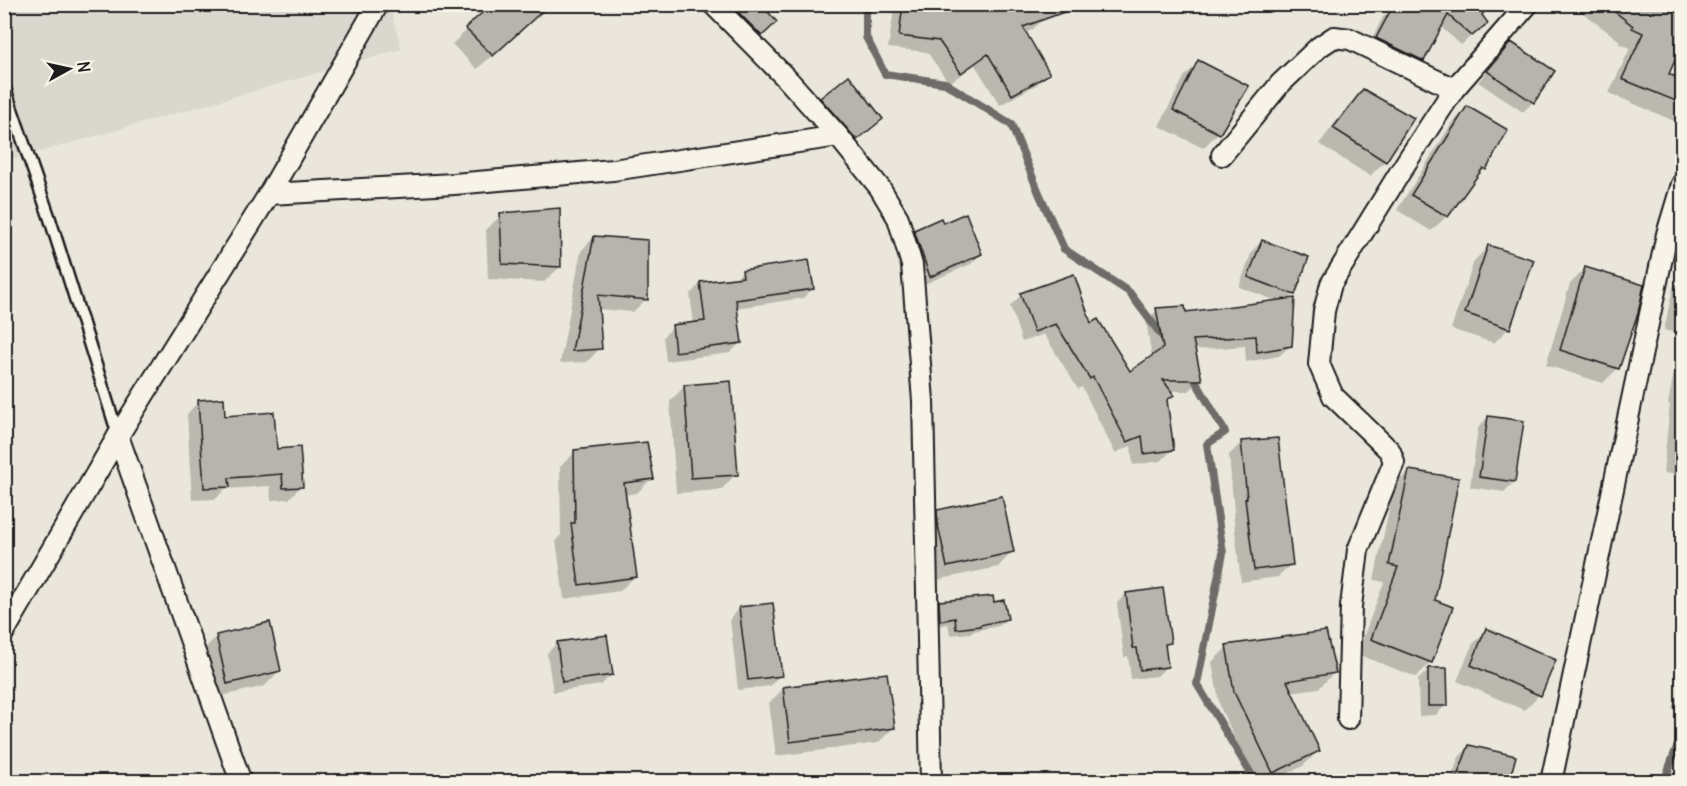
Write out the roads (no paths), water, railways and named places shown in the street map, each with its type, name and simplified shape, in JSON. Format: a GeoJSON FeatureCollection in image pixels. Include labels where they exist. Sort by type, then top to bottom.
{"type":"FeatureCollection","features":[{"type":"Feature","properties":{"kind":"street"},"geometry":{"type":"LineString","coordinates":[[4,632],[118,436],[269,194],[378,4]]}},
{"type":"Feature","properties":{"kind":"street"},"geometry":{"type":"LineString","coordinates":[[713,4],[789,81],[880,188],[898,218],[912,265],[923,401],[931,782]]}},
{"type":"Feature","properties":{"kind":"street"},"geometry":{"type":"LineString","coordinates":[[1348,719],[1352,606],[1358,550],[1394,462],[1390,451],[1333,396],[1319,364],[1323,311],[1331,284],[1454,89],[1528,4]]}},
{"type":"Feature","properties":{"kind":"street"},"geometry":{"type":"LineString","coordinates":[[1222,155],[1280,84],[1319,47],[1334,37],[1350,39],[1454,89]]}},
{"type":"Feature","properties":{"kind":"street"},"geometry":{"type":"LineString","coordinates":[[269,194],[453,184],[613,170],[838,136]]}},
{"type":"Feature","properties":{"kind":"street"},"geometry":{"type":"LineString","coordinates":[[1551,782],[1667,234],[1683,183]]}},
{"type":"Feature","properties":{"kind":"street"},"geometry":{"type":"LineString","coordinates":[[118,436],[241,782]]}},
{"type":"Feature","properties":{"kind":"lane"},"geometry":{"type":"LineString","coordinates":[[4,86],[50,219],[118,436]]}},
{"type":"Feature","properties":{"kind":"waterway"},"geometry":{"type":"LineString","coordinates":[[866,4],[866,37],[885,74],[945,83],[1011,124],[1064,249],[1129,292],[1166,341]]}},
{"type":"Feature","properties":{"kind":"waterway"},"geometry":{"type":"LineString","coordinates":[[1190,371],[1225,432],[1207,444],[1223,553],[1197,684],[1256,782]]}},
{"type":"Feature","properties":{"kind":"waterway"},"geometry":{"type":"LineString","coordinates":[[1664,782],[1677,747],[1682,743]]}}]}
